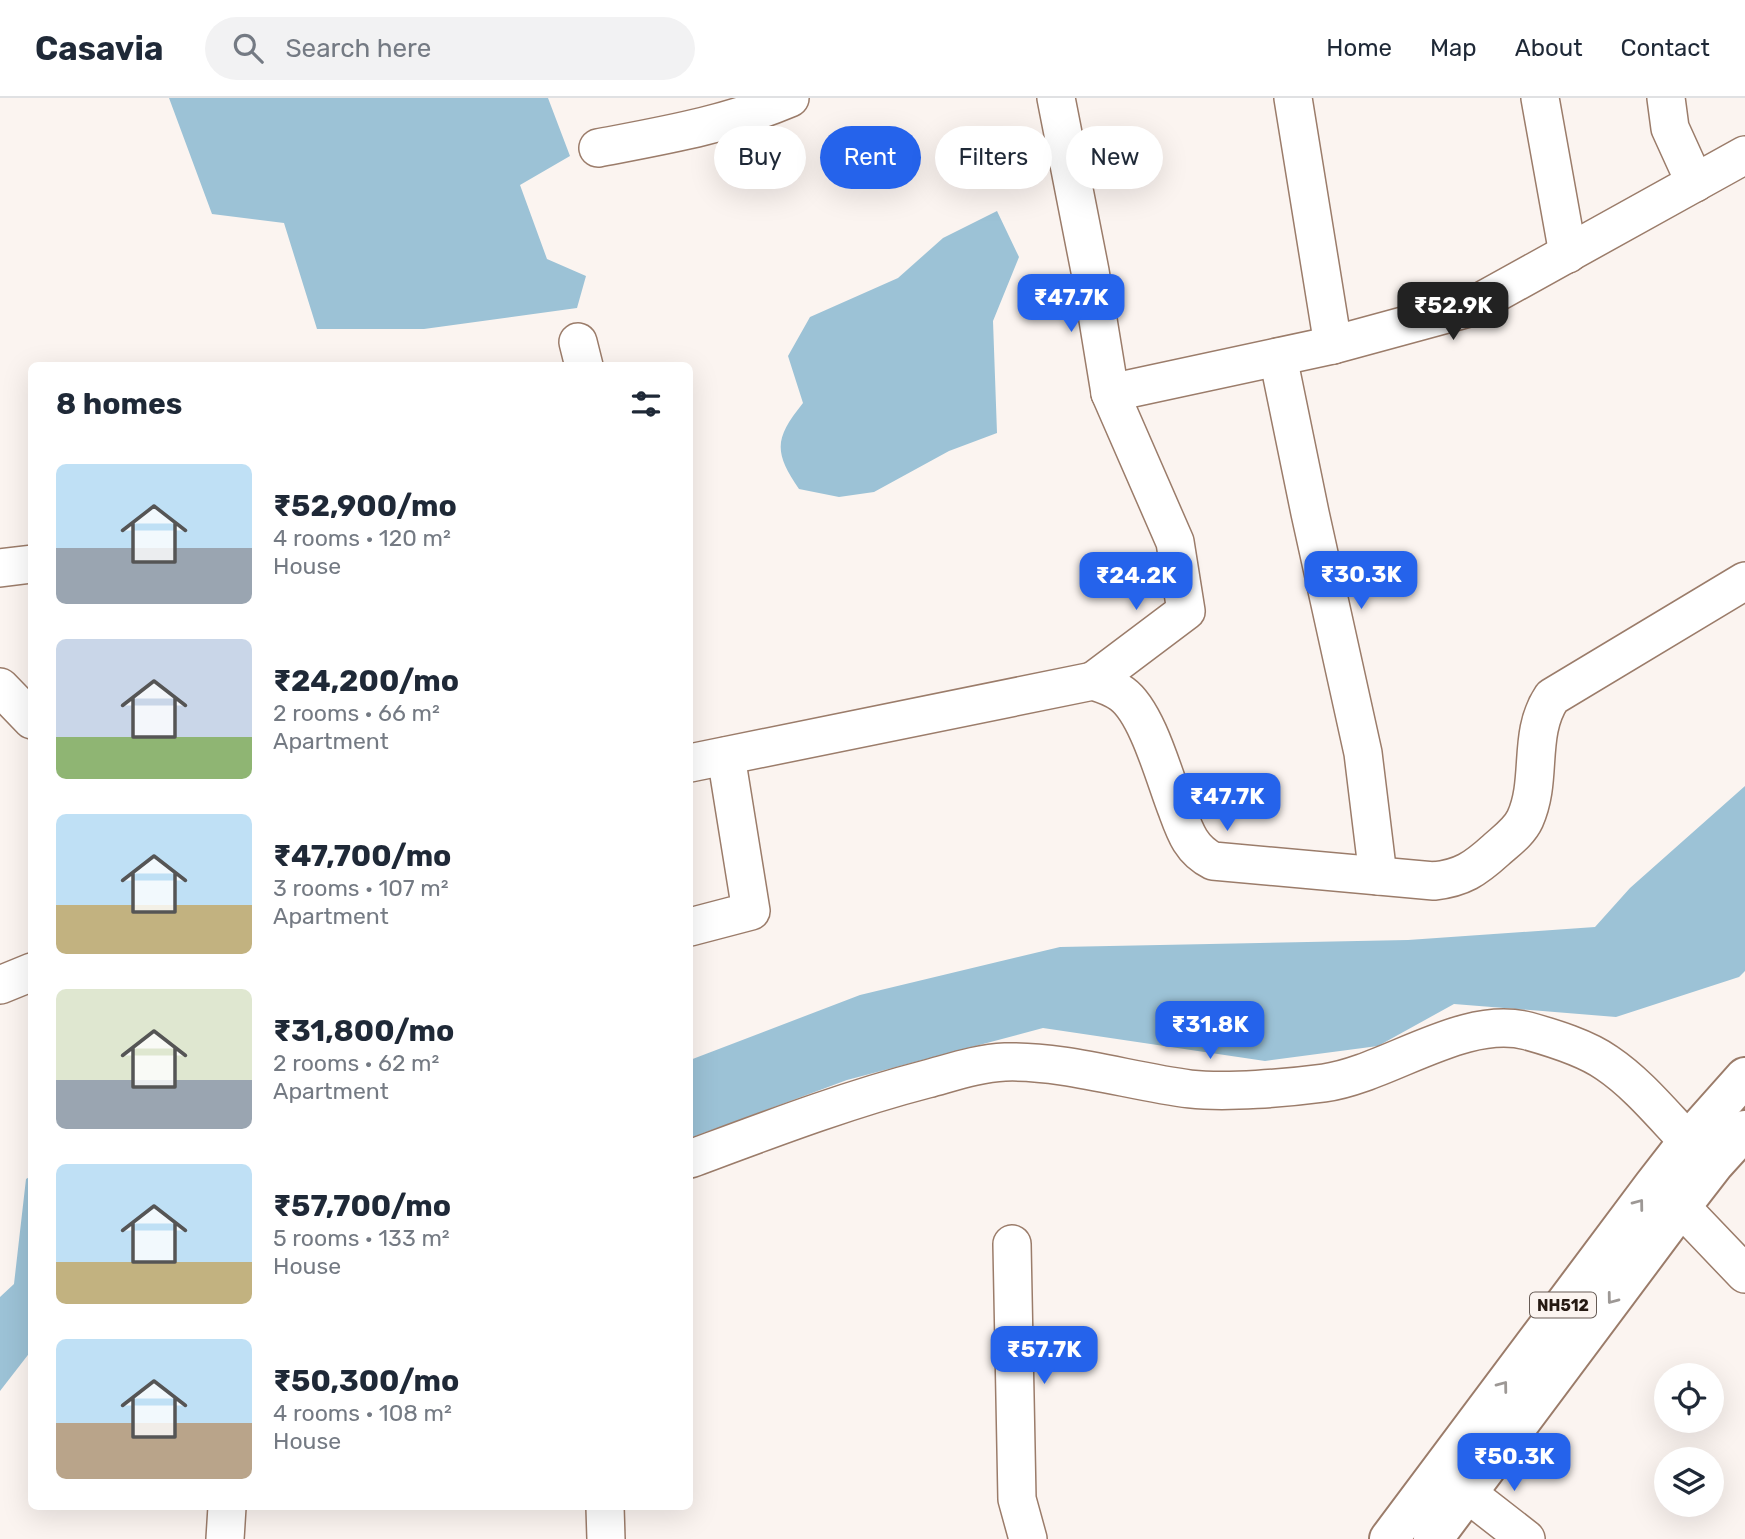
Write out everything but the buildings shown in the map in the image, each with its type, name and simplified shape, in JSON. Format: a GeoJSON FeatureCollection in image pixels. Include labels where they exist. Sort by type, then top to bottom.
{"type":"FeatureCollection","features":[{"type":"Feature","properties":{"kind":"highway","name":"NH512"},"geometry":{"type":"LineString","coordinates":[[1389,1539],[1688,1141],[1745,1077]]}},
{"type":"Feature","properties":{"kind":"highway","name":"NH512"},"geometry":{"type":"LineString","coordinates":[[1433,1539],[1681,1207],[1745,1130]]}},
{"type":"Feature","properties":{"kind":"street"},"geometry":{"type":"LineString","coordinates":[[598,148],[711,126],[750,115],[790,98]]}},
{"type":"Feature","properties":{"kind":"street"},"geometry":{"type":"LineString","coordinates":[[693,763],[1093,681],[1186,611],[1175,541],[1110,393],[1090,271],[1056,98]]}},
{"type":"Feature","properties":{"kind":"street"},"geometry":{"type":"LineString","coordinates":[[1293,98],[1333,345]]}},
{"type":"Feature","properties":{"kind":"street"},"geometry":{"type":"LineString","coordinates":[[1540,98],[1568,254]]}},
{"type":"Feature","properties":{"kind":"street"},"geometry":{"type":"LineString","coordinates":[[1666,98],[1670,128],[1695,183]]}},
{"type":"Feature","properties":{"kind":"street"},"geometry":{"type":"LineString","coordinates":[[1110,393],[1333,345],[1469,308],[1745,155]]}},
{"type":"Feature","properties":{"kind":"street"},"geometry":{"type":"LineString","coordinates":[[1278,357],[1363,753],[1378,876]]}},
{"type":"Feature","properties":{"kind":"street"},"geometry":{"type":"LineString","coordinates":[[0,568],[28,564]]}},
{"type":"Feature","properties":{"kind":"street"},"geometry":{"type":"LineString","coordinates":[[1093,681],[1123,695],[1136,709],[1147,730],[1187,838],[1200,855],[1213,861],[1434,881],[1455,879],[1477,867],[1514,834],[1525,820],[1532,796],[1543,711],[1552,697],[1745,581]]}},
{"type":"Feature","properties":{"kind":"street"},"geometry":{"type":"LineString","coordinates":[[0,687],[28,716]]}},
{"type":"Feature","properties":{"kind":"street"},"geometry":{"type":"LineString","coordinates":[[693,926],[751,911],[726,756]]}},
{"type":"Feature","properties":{"kind":"street"},"geometry":{"type":"LineString","coordinates":[[0,985],[28,974]]}},
{"type":"Feature","properties":{"kind":"street"},"geometry":{"type":"LineString","coordinates":[[693,1158],[888,1089],[985,1063],[1056,1066],[1192,1089],[1225,1090],[1342,1080],[1477,1030],[1503,1027],[1527,1031],[1605,1061],[1630,1080],[1688,1141]]}},
{"type":"Feature","properties":{"kind":"street"},"geometry":{"type":"LineString","coordinates":[[1681,1207],[1745,1274]]}},
{"type":"Feature","properties":{"kind":"street"},"geometry":{"type":"LineString","coordinates":[[1012,1244],[1017,1499],[1028,1539]]}},
{"type":"Feature","properties":{"kind":"street"},"geometry":{"type":"LineString","coordinates":[[1467,1493],[1526,1539]]}},
{"type":"Feature","properties":{"kind":"street"},"geometry":{"type":"LineString","coordinates":[[225,1539],[227,1510]]}},
{"type":"Feature","properties":{"kind":"street"},"geometry":{"type":"LineString","coordinates":[[605,1510],[606,1539]]}},
{"type":"Feature","properties":{"kind":"water"},"geometry":{"type":"Polygon","coordinates":[[[169,98],[548,98],[570,156],[520,185],[547,259],[586,276],[577,308],[424,329],[317,329],[284,223],[212,214],[169,98]]]}},
{"type":"Feature","properties":{"kind":"water"},"geometry":{"type":"Polygon","coordinates":[[[997,211],[1019,257],[993,321],[997,433],[949,451],[874,492],[839,497],[799,489],[785,464],[781,445],[787,426],[803,403],[788,356],[810,317],[898,278],[943,238],[997,211]]]}},
{"type":"Feature","properties":{"kind":"water"},"geometry":{"type":"Polygon","coordinates":[[[1745,786],[1745,971],[1739,977],[1616,1017],[1454,1004],[1378,1046],[1265,1061],[1043,1028],[847,1080],[693,1137],[693,1059],[860,995],[1060,947],[1408,940],[1595,927],[1630,888],[1745,786]]]}},
{"type":"Feature","properties":{"kind":"water"},"geometry":{"type":"Polygon","coordinates":[[[28,1178],[28,1355],[0,1391],[0,1297],[14,1284],[28,1178]]]}}]}
